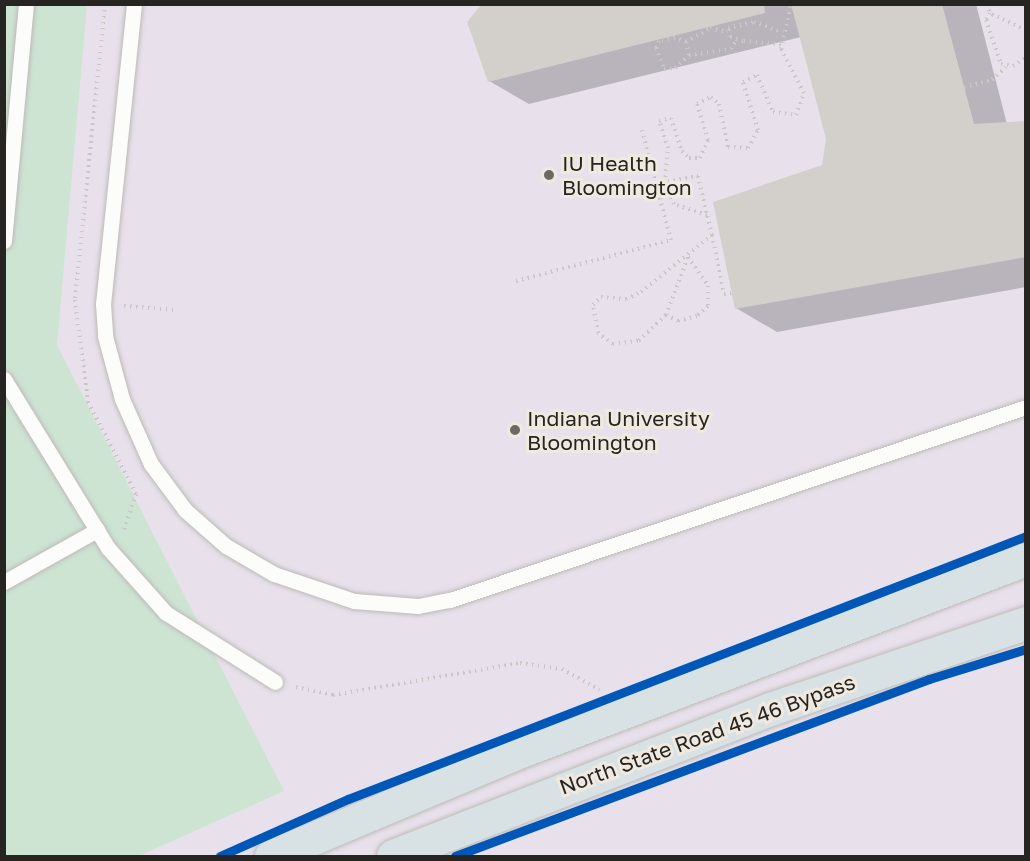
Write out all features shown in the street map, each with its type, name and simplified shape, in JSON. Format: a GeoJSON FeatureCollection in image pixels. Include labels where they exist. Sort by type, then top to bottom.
{"type":"FeatureCollection","features":[{"type":"Feature","properties":{"kind":"highway"},"geometry":{"type":"LineString","coordinates":[[271,856],[452,779],[1026,559]]}},
{"type":"Feature","properties":{"kind":"highway","name":"North State Road 45 46 Bypass"},"geometry":{"type":"LineString","coordinates":[[393,856],[770,709],[1026,623]]}},
{"type":"Feature","properties":{"kind":"lane"},"geometry":{"type":"LineString","coordinates":[[4,241],[26,4]]}},
{"type":"Feature","properties":{"kind":"lane"},"geometry":{"type":"LineString","coordinates":[[134,4],[104,304],[105,336],[122,399],[151,464],[185,510],[217,539],[274,574],[354,601],[418,606],[450,600],[1026,407]]}},
{"type":"Feature","properties":{"kind":"lane"},"geometry":{"type":"LineString","coordinates":[[4,378],[97,530],[166,613],[275,682]]}},
{"type":"Feature","properties":{"kind":"lane"},"geometry":{"type":"LineString","coordinates":[[4,582],[97,530]]}},
{"type":"Feature","properties":{"kind":"path"},"geometry":{"type":"LineString","coordinates":[[987,4],[990,13],[988,29],[1006,67]]}},
{"type":"Feature","properties":{"kind":"path"},"geometry":{"type":"LineString","coordinates":[[707,215],[674,204],[664,183],[668,148],[659,128],[663,118],[671,118],[682,151],[689,158],[700,158],[708,140],[697,104],[702,98],[711,96],[719,104],[723,139],[739,150],[756,140],[758,130],[745,96],[747,75],[757,75],[765,84],[773,112],[796,115],[804,105],[804,93],[785,64],[781,44],[782,32],[792,6]]}},
{"type":"Feature","properties":{"kind":"path"},"geometry":{"type":"LineString","coordinates":[[990,13],[1026,30]]}},
{"type":"Feature","properties":{"kind":"path"},"geometry":{"type":"LineString","coordinates":[[729,32],[732,23],[754,21],[782,32]]}},
{"type":"Feature","properties":{"kind":"path"},"geometry":{"type":"LineString","coordinates":[[737,39],[731,49],[689,55],[675,68],[664,69],[657,60],[659,41],[686,42],[710,28],[729,32],[737,39],[781,44]]}},
{"type":"Feature","properties":{"kind":"path"},"geometry":{"type":"LineString","coordinates":[[686,42],[689,55]]}},
{"type":"Feature","properties":{"kind":"path"},"geometry":{"type":"LineString","coordinates":[[964,87],[992,80],[1006,67],[1026,58]]}},
{"type":"Feature","properties":{"kind":"path"},"geometry":{"type":"LineString","coordinates":[[516,281],[671,240],[642,130]]}},
{"type":"Feature","properties":{"kind":"path"},"geometry":{"type":"LineString","coordinates":[[633,190],[698,176],[724,294],[732,293]]}},
{"type":"Feature","properties":{"kind":"path"},"geometry":{"type":"LineString","coordinates":[[688,257],[666,315],[638,341],[613,344],[598,333],[593,305],[601,297],[626,298],[641,292],[688,257],[712,235]]}},
{"type":"Feature","properties":{"kind":"path"},"geometry":{"type":"LineString","coordinates":[[666,315],[678,321],[697,316],[708,306],[708,286],[688,257]]}},
{"type":"Feature","properties":{"kind":"path"},"geometry":{"type":"LineString","coordinates":[[275,682],[333,695],[520,663],[562,669],[605,694]]}},
{"type":"Feature","properties":{"kind":"shaded area","name":"Indiana University Bloomington"},"geometry":{"type":"Polygon","coordinates":[[[5,5],[1025,5],[1025,856],[5,856],[5,5]]]}},
{"type":"Feature","properties":{"kind":"green space"},"geometry":{"type":"Polygon","coordinates":[[[5,5],[87,5],[57,345],[284,791],[139,856],[5,856],[5,5]]]}},
{"type":"Feature","properties":{"kind":"building"},"geometry":{"type":"Polygon","coordinates":[[[482,4],[764,4],[765,13],[488,82],[467,22],[482,4]]]}},
{"type":"Feature","properties":{"kind":"building","name":"IU Health Bloomington"},"geometry":{"type":"Polygon","coordinates":[[[791,4],[942,4],[974,124],[1026,121],[1026,257],[735,309],[713,202],[822,165],[826,139],[791,4]]]}},
{"type":"Feature","properties":{"kind":"cycle path"},"geometry":{"type":"LineString","coordinates":[[220,856],[348,799],[1026,536]]}},
{"type":"Feature","properties":{"kind":"cycle path"},"geometry":{"type":"LineString","coordinates":[[455,856],[929,679],[1026,649]]}},
{"type":"Feature","properties":{"kind":"place","name":"IU Health Bloomington"},"geometry":{"type":"Point","coordinates":[549,175]}},
{"type":"Feature","properties":{"kind":"place","name":"Indiana University Bloomington"},"geometry":{"type":"Point","coordinates":[515,430]}}]}
